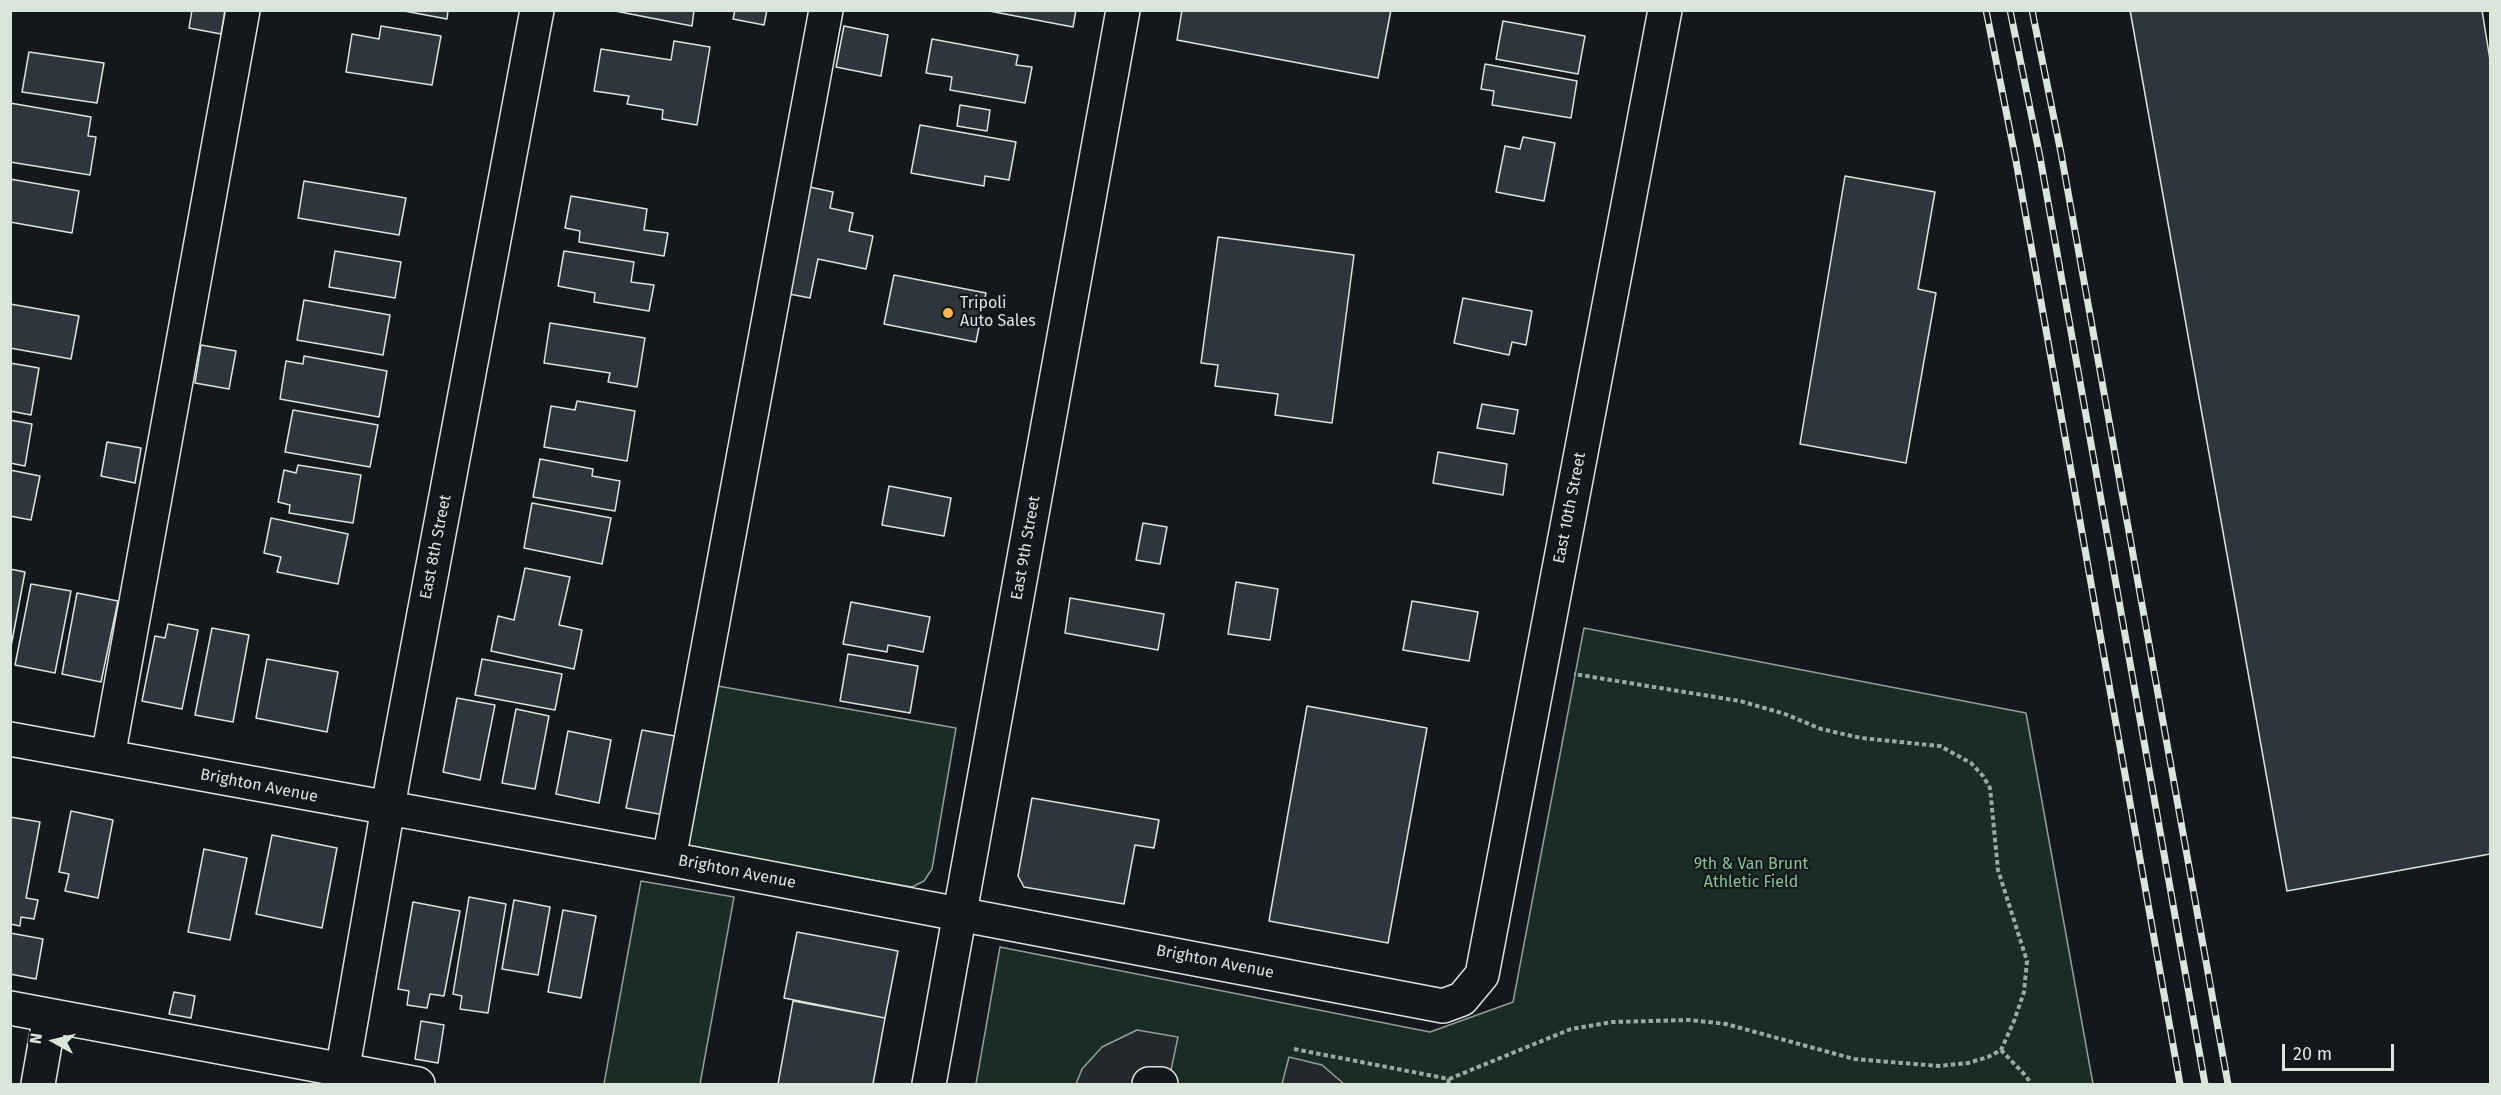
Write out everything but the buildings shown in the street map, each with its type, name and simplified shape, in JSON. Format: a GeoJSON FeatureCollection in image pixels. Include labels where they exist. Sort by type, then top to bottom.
{"type":"FeatureCollection","features":[{"type":"Feature","properties":{"kind":"street"},"geometry":{"type":"LineString","coordinates":[[108,757],[243,10]]}},
{"type":"Feature","properties":{"kind":"street","name":"East 8th Street"},"geometry":{"type":"LineString","coordinates":[[342,1077],[387,810],[537,10]]}},
{"type":"Feature","properties":{"kind":"street"},"geometry":{"type":"LineString","coordinates":[[669,860],[826,10]]}},
{"type":"Feature","properties":{"kind":"street","name":"East 9th Street"},"geometry":{"type":"LineString","coordinates":[[929,1084],[1123,10]]}},
{"type":"Feature","properties":{"kind":"street","name":"East 10th Street"},"geometry":{"type":"LineString","coordinates":[[1462,999],[1482,975],[1665,10]]}},
{"type":"Feature","properties":{"kind":"street","name":"Brighton Avenue"},"geometry":{"type":"LineString","coordinates":[[10,740],[960,914],[1443,1006],[1462,999]]}},
{"type":"Feature","properties":{"kind":"street"},"geometry":{"type":"LineString","coordinates":[[10,1008],[342,1077],[418,1084]]}},
{"type":"Feature","properties":{"kind":"street"},"geometry":{"type":"LineString","coordinates":[[38,1084],[50,1016]]}},
{"type":"Feature","properties":{"kind":"street"},"geometry":{"type":"LineString","coordinates":[[1149,1084],[1161,1084]]}},
{"type":"Feature","properties":{"kind":"path"},"geometry":{"type":"LineString","coordinates":[[1294,1049],[1449,1079],[1571,1029],[1612,1022],[1690,1020],[1726,1024],[1854,1059],[1906,1064],[1940,1066],[1968,1063],[2001,1050],[2024,992],[2027,961],[1998,870],[1994,808],[1990,789],[1983,776],[1971,763],[1940,746],[1861,738],[1821,729],[1785,714],[1740,701],[1539,670]]}},
{"type":"Feature","properties":{"kind":"path"},"geometry":{"type":"LineString","coordinates":[[2001,1050],[2031,1084]]}},
{"type":"Feature","properties":{"kind":"path"},"geometry":{"type":"LineString","coordinates":[[1448,1084],[1449,1079]]}},
{"type":"Feature","properties":{"kind":"green space","name":"9th & Van Brunt Athletic Field"},"geometry":{"type":"Polygon","coordinates":[[[1584,628],[2026,713],[2093,1084],[976,1084],[1000,947],[1430,1032],[1513,1002],[1584,628]]]}},
{"type":"Feature","properties":{"kind":"green space"},"geometry":{"type":"Polygon","coordinates":[[[712,685],[956,728],[932,869],[924,881],[912,887],[683,847],[712,685]]]}},
{"type":"Feature","properties":{"kind":"green space"},"geometry":{"type":"Polygon","coordinates":[[[641,881],[734,897],[700,1084],[604,1084],[641,881]]]}},
{"type":"Feature","properties":{"kind":"shaded area"},"geometry":{"type":"Polygon","coordinates":[[[1137,1030],[1178,1037],[1168,1084],[1076,1084],[1082,1069],[1102,1047],[1137,1030]]]}},
{"type":"Feature","properties":{"kind":"shaded area"},"geometry":{"type":"Polygon","coordinates":[[[1289,1057],[1322,1065],[1344,1084],[1282,1084],[1289,1057]]]}},
{"type":"Feature","properties":{"kind":"railway"},"geometry":{"type":"LineString","coordinates":[[1986,10],[2016,161],[2180,1084]]}},
{"type":"Feature","properties":{"kind":"railway"},"geometry":{"type":"LineString","coordinates":[[2010,10],[2040,157],[2205,1084]]}},
{"type":"Feature","properties":{"kind":"railway"},"geometry":{"type":"LineString","coordinates":[[2032,10],[2061,153],[2228,1084]]}},
{"type":"Feature","properties":{"kind":"place","name":"Tripoli Auto Sales"},"geometry":{"type":"Point","coordinates":[948,313]}}]}
